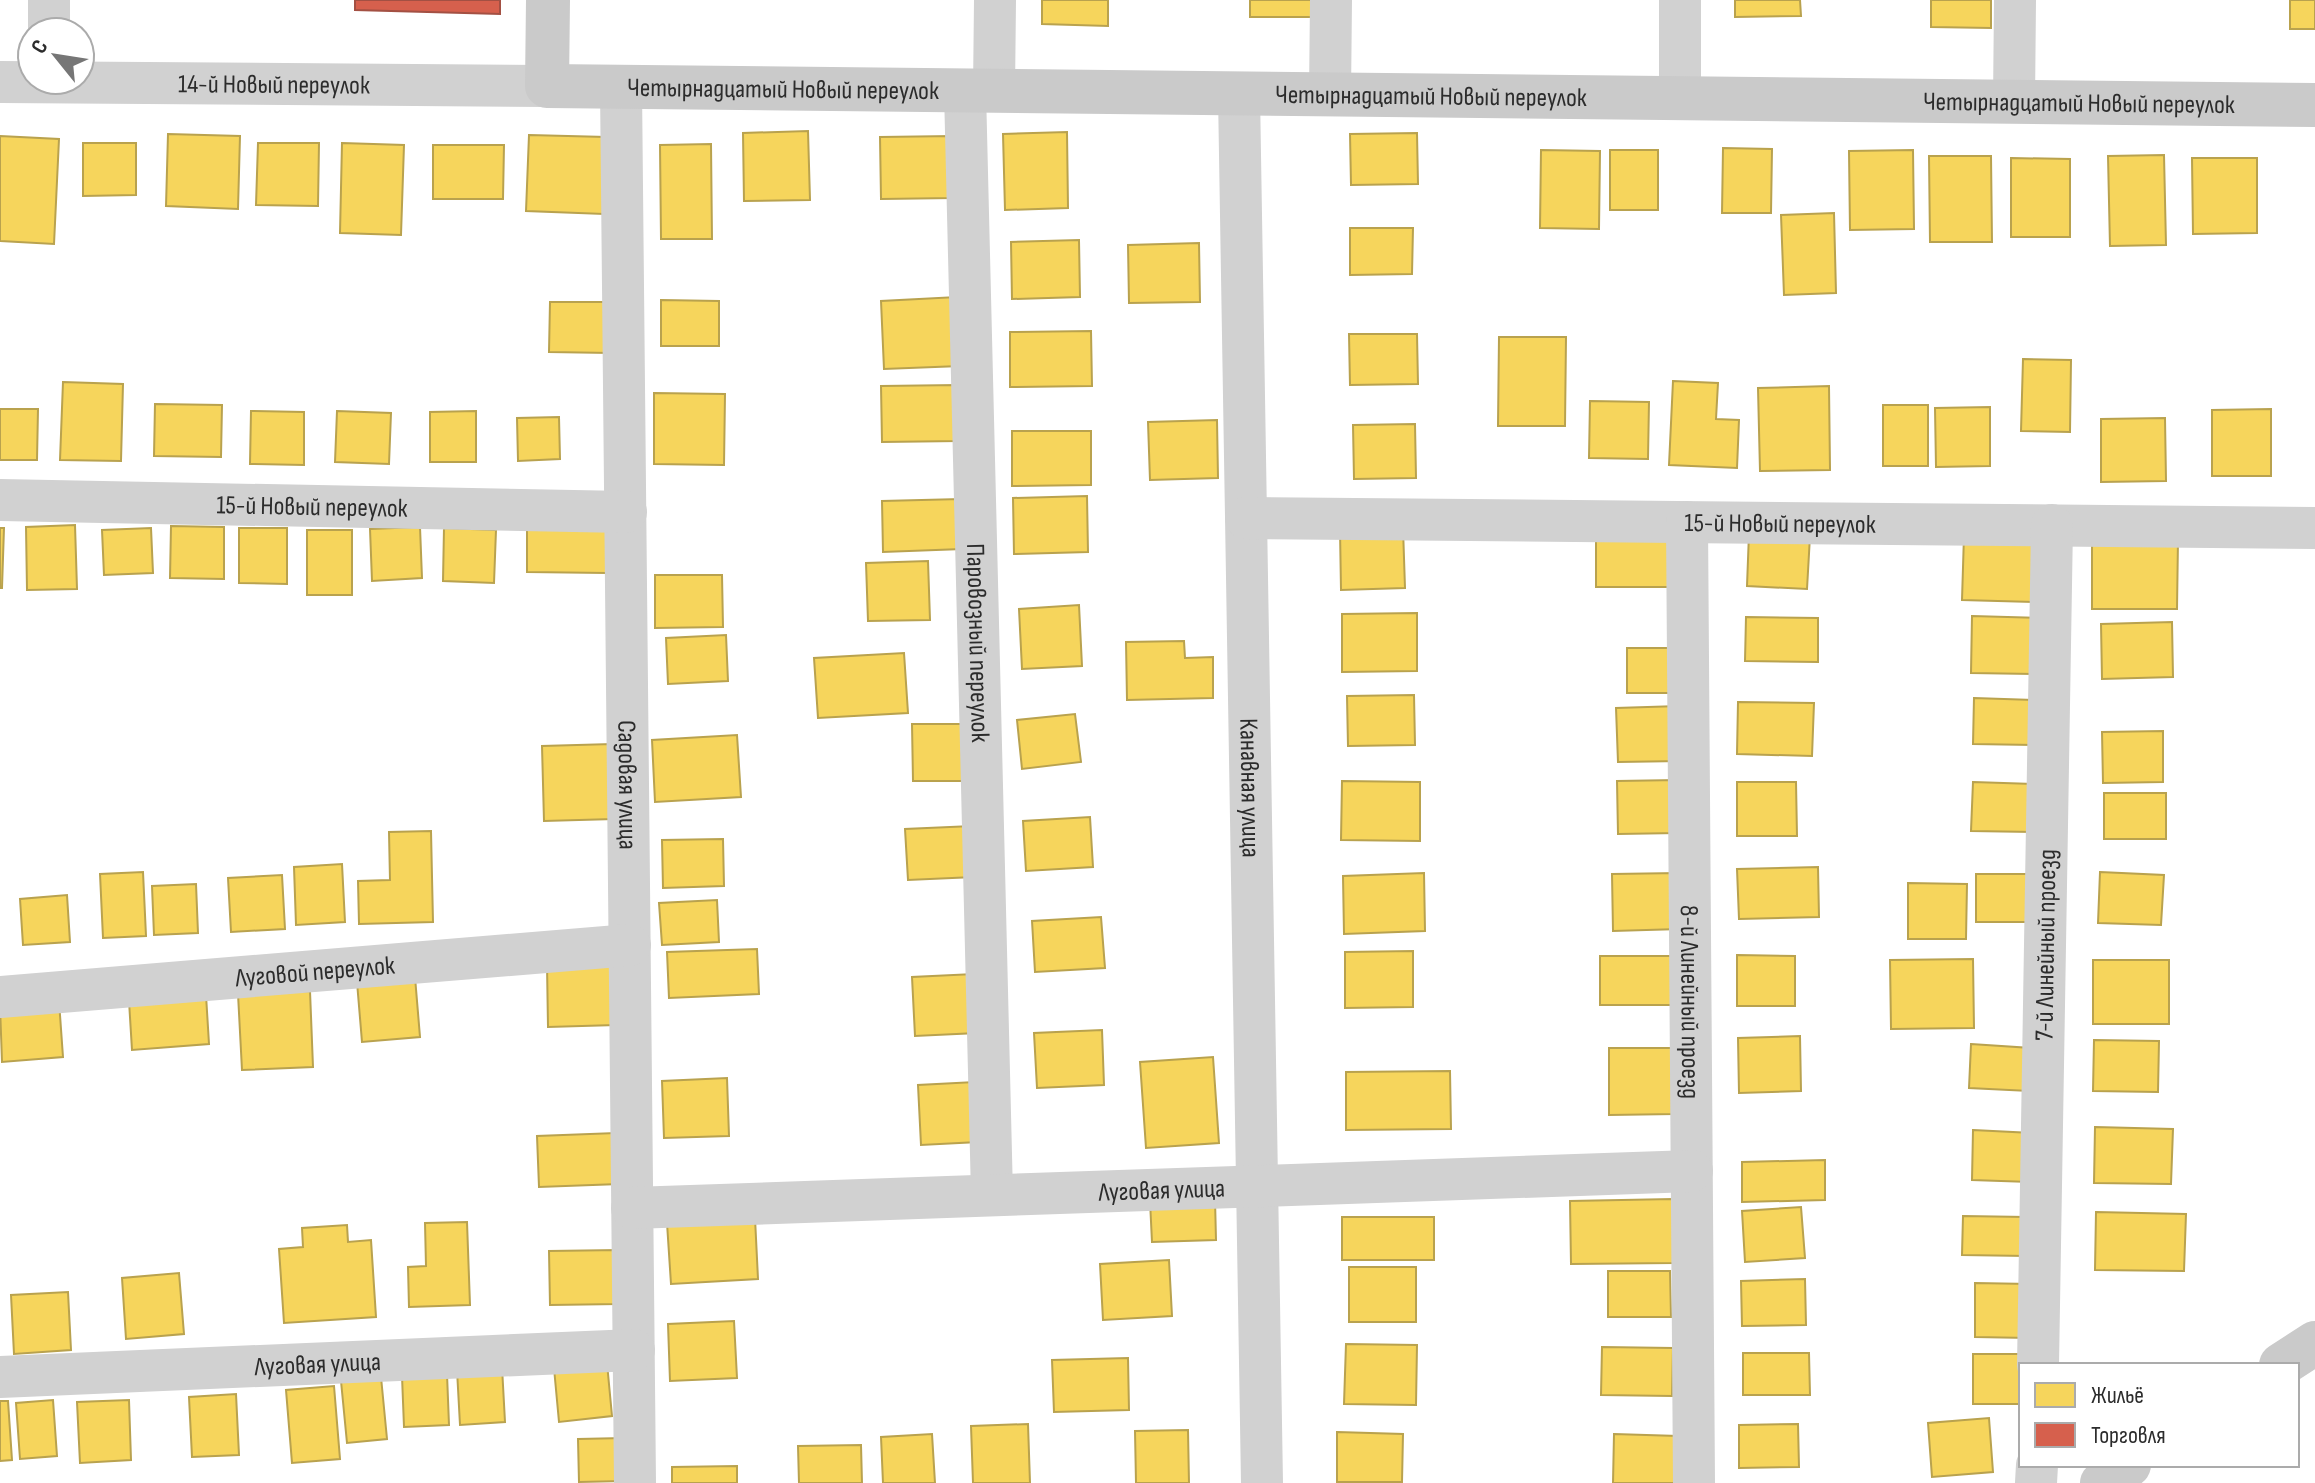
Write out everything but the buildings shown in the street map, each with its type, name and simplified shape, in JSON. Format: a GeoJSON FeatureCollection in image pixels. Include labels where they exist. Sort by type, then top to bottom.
{"type":"FeatureCollection","features":[{"type":"Feature","properties":{"kind":"street"},"geometry":{"type":"LineString","coordinates":[[547,86],[548,0]]}},
{"type":"Feature","properties":{"kind":"street","name":"Паровозный переулок"},"geometry":{"type":"LineString","coordinates":[[992,1195],[980,91],[995,0]]}},
{"type":"Feature","properties":{"kind":"street"},"geometry":{"type":"LineString","coordinates":[[1330,95],[1331,0]]}},
{"type":"Feature","properties":{"kind":"street"},"geometry":{"type":"LineString","coordinates":[[1680,0],[1680,99]]}},
{"type":"Feature","properties":{"kind":"street"},"geometry":{"type":"LineString","coordinates":[[2014,102],[2015,0]]}},
{"type":"Feature","properties":{"kind":"street","name":"14-й Новый переулок"},"geometry":{"type":"LineString","coordinates":[[96,82],[547,86]]}},
{"type":"Feature","properties":{"kind":"street","name":"Четырнадцатый Новый переулок"},"geometry":{"type":"LineString","coordinates":[[547,86],[2315,105]]}},
{"type":"Feature","properties":{"kind":"street","name":"Садовая улица"},"geometry":{"type":"LineString","coordinates":[[621,87],[635,1483]]}},
{"type":"Feature","properties":{"kind":"street","name":"Канавная улица"},"geometry":{"type":"LineString","coordinates":[[1239,94],[1262,1483]]}},
{"type":"Feature","properties":{"kind":"street","name":"15-й Новый переулок"},"geometry":{"type":"LineString","coordinates":[[0,500],[626,512]]}},
{"type":"Feature","properties":{"kind":"street","name":"15-й Новый переулок"},"geometry":{"type":"LineString","coordinates":[[1246,518],[2315,528]]}},
{"type":"Feature","properties":{"kind":"street","name":"8-й Линейный проезд"},"geometry":{"type":"LineString","coordinates":[[1687,522],[1694,1483]]}},
{"type":"Feature","properties":{"kind":"street","name":"7-й Линейный проезд"},"geometry":{"type":"LineString","coordinates":[[2038,1363],[2052,525]]}},
{"type":"Feature","properties":{"kind":"street","name":"Луговой переулок"},"geometry":{"type":"LineString","coordinates":[[0,997],[630,945]]}},
{"type":"Feature","properties":{"kind":"street","name":"Луговая улица"},"geometry":{"type":"LineString","coordinates":[[632,1208],[1692,1171]]}},
{"type":"Feature","properties":{"kind":"street"},"geometry":{"type":"LineString","coordinates":[[2284,1363],[2315,1343]]}},
{"type":"Feature","properties":{"kind":"street","name":"Луговая улица"},"geometry":{"type":"LineString","coordinates":[[0,1377],[634,1350]]}},
{"type":"Feature","properties":{"kind":"street"},"geometry":{"type":"LineString","coordinates":[[2102,1483],[2126,1467]]}}]}
